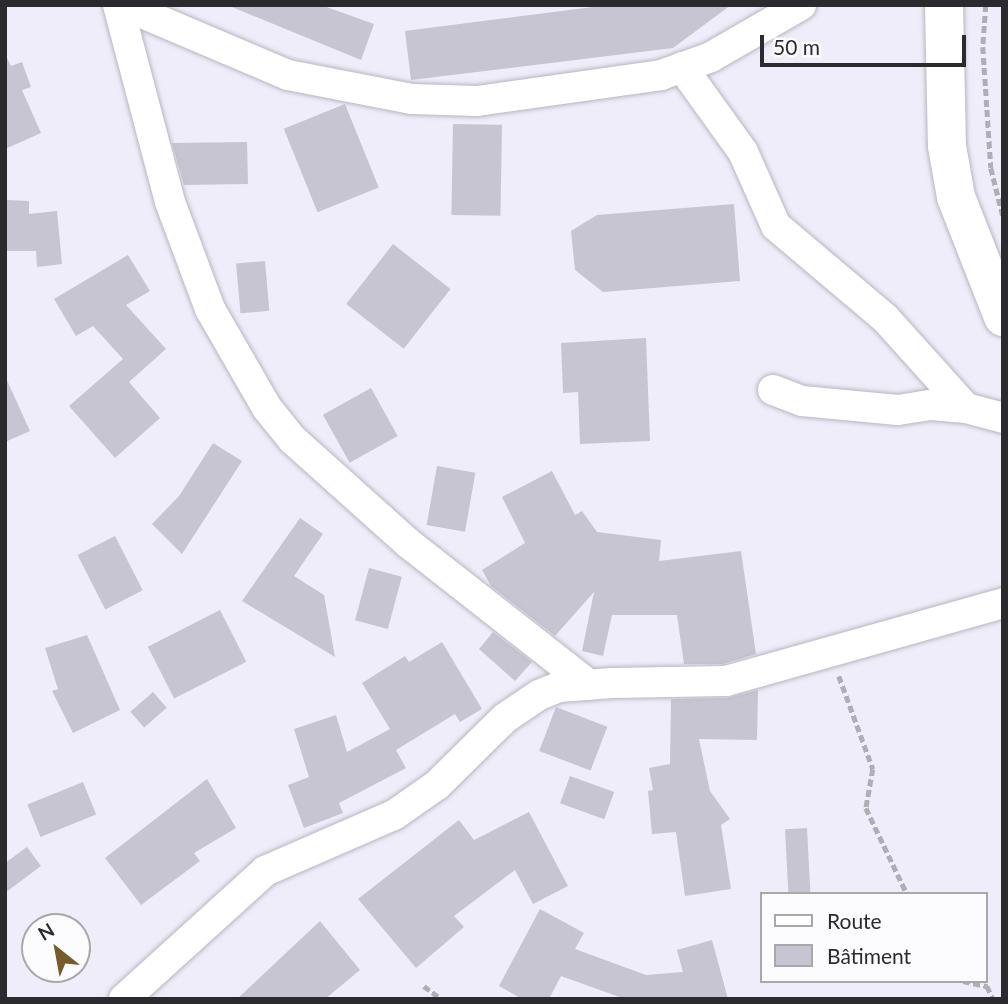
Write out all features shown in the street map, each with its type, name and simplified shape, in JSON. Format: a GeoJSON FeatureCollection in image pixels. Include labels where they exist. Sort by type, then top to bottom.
{"type":"FeatureCollection","features":[{"type":"Feature","properties":{"kind":"main road"},"geometry":{"type":"LineString","coordinates":[[944,5],[947,146],[956,197],[1003,317]]}},
{"type":"Feature","properties":{"kind":"street"},"geometry":{"type":"LineString","coordinates":[[120,5],[288,75],[412,99],[477,102],[661,75],[682,67],[801,5]]}},
{"type":"Feature","properties":{"kind":"street"},"geometry":{"type":"LineString","coordinates":[[120,5],[170,202],[210,309],[267,408],[292,439],[408,543],[589,685]]}},
{"type":"Feature","properties":{"kind":"street"},"geometry":{"type":"LineString","coordinates":[[682,67],[743,152],[776,226],[885,318],[966,408]]}},
{"type":"Feature","properties":{"kind":"street"},"geometry":{"type":"LineString","coordinates":[[773,390],[802,401],[898,410],[930,405],[966,408],[1003,418]]}},
{"type":"Feature","properties":{"kind":"street"},"geometry":{"type":"LineString","coordinates":[[124,999],[265,871],[394,815],[437,785],[505,718],[539,695],[589,685],[698,685],[831,652],[1003,603]]}},
{"type":"Feature","properties":{"kind":"path"},"geometry":{"type":"LineString","coordinates":[[986,5],[983,47],[991,168],[1003,216]]}},
{"type":"Feature","properties":{"kind":"path"},"geometry":{"type":"LineString","coordinates":[[831,652],[873,769],[866,808],[906,892]]}},
{"type":"Feature","properties":{"kind":"path"},"geometry":{"type":"LineString","coordinates":[[973,983],[987,986],[993,999]]}},
{"type":"Feature","properties":{"kind":"path"},"geometry":{"type":"LineString","coordinates":[[424,986],[441,999]]}},
{"type":"Feature","properties":{"kind":"building"},"geometry":{"type":"Polygon","coordinates":[[[227,5],[321,5],[374,24],[361,60],[227,5]]]}},
{"type":"Feature","properties":{"kind":"building"},"geometry":{"type":"Polygon","coordinates":[[[609,5],[731,5],[673,48],[411,80],[405,31],[609,5]]]}},
{"type":"Feature","properties":{"kind":"building"},"geometry":{"type":"Polygon","coordinates":[[[5,54],[11,66],[22,62],[31,87],[22,90],[41,133],[5,149],[5,54]]]}},
{"type":"Feature","properties":{"kind":"building"},"geometry":{"type":"Polygon","coordinates":[[[345,104],[379,187],[318,212],[284,129],[345,104]]]}},
{"type":"Feature","properties":{"kind":"building"},"geometry":{"type":"Polygon","coordinates":[[[453,124],[502,125],[500,216],[451,215],[453,124]]]}},
{"type":"Feature","properties":{"kind":"building"},"geometry":{"type":"Polygon","coordinates":[[[247,142],[248,184],[184,185],[172,143],[247,142]]]}},
{"type":"Feature","properties":{"kind":"building"},"geometry":{"type":"Polygon","coordinates":[[[7,200],[29,201],[29,214],[57,211],[62,264],[37,267],[36,251],[6,251],[7,200]]]}},
{"type":"Feature","properties":{"kind":"building"},"geometry":{"type":"Polygon","coordinates":[[[734,204],[740,281],[603,292],[575,270],[571,231],[597,215],[734,204]]]}},
{"type":"Feature","properties":{"kind":"building"},"geometry":{"type":"Polygon","coordinates":[[[393,244],[451,289],[404,349],[346,304],[393,244]]]}},
{"type":"Feature","properties":{"kind":"building"},"geometry":{"type":"Polygon","coordinates":[[[128,255],[150,291],[126,305],[166,349],[129,382],[160,418],[115,458],[69,406],[123,359],[93,326],[76,336],[54,299],[128,255]]]}},
{"type":"Feature","properties":{"kind":"building"},"geometry":{"type":"Polygon","coordinates":[[[265,261],[269,311],[240,313],[236,264],[265,261]]]}},
{"type":"Feature","properties":{"kind":"building"},"geometry":{"type":"Polygon","coordinates":[[[646,338],[650,441],[580,444],[578,392],[563,393],[561,343],[646,338]]]}},
{"type":"Feature","properties":{"kind":"building"},"geometry":{"type":"Polygon","coordinates":[[[5,376],[30,431],[5,442],[5,376]]]}},
{"type":"Feature","properties":{"kind":"building"},"geometry":{"type":"Polygon","coordinates":[[[371,388],[398,436],[350,463],[323,415],[371,388]]]}},
{"type":"Feature","properties":{"kind":"building"},"geometry":{"type":"Polygon","coordinates":[[[213,443],[242,461],[182,554],[152,524],[179,496],[213,443]]]}},
{"type":"Feature","properties":{"kind":"building"},"geometry":{"type":"Polygon","coordinates":[[[437,466],[475,473],[465,532],[427,525],[437,466]]]}},
{"type":"Feature","properties":{"kind":"building"},"geometry":{"type":"Polygon","coordinates":[[[552,471],[575,515],[582,511],[597,532],[661,540],[659,561],[741,551],[756,654],[723,664],[684,664],[677,615],[612,615],[603,656],[582,651],[594,592],[555,636],[491,586],[482,570],[525,543],[502,497],[552,471]]]}},
{"type":"Feature","properties":{"kind":"building"},"geometry":{"type":"Polygon","coordinates":[[[300,518],[323,534],[294,576],[324,595],[335,657],[242,601],[300,518]]]}},
{"type":"Feature","properties":{"kind":"building"},"geometry":{"type":"Polygon","coordinates":[[[115,536],[143,590],[105,609],[78,555],[115,536]]]}},
{"type":"Feature","properties":{"kind":"building"},"geometry":{"type":"Polygon","coordinates":[[[369,568],[402,577],[388,629],[355,620],[369,568]]]}},
{"type":"Feature","properties":{"kind":"building"},"geometry":{"type":"Polygon","coordinates":[[[220,610],[246,662],[174,698],[148,647],[220,610]]]}},
{"type":"Feature","properties":{"kind":"building"},"geometry":{"type":"Polygon","coordinates":[[[493,632],[532,662],[515,681],[479,649],[493,632]]]}},
{"type":"Feature","properties":{"kind":"building"},"geometry":{"type":"Polygon","coordinates":[[[87,635],[120,710],[73,733],[52,691],[58,689],[45,648],[87,635]]]}},
{"type":"Feature","properties":{"kind":"building"},"geometry":{"type":"Polygon","coordinates":[[[442,642],[482,709],[460,722],[455,714],[396,750],[406,768],[339,803],[343,813],[304,828],[288,785],[309,777],[294,729],[336,715],[347,752],[390,729],[362,683],[405,656],[409,662],[442,642]]]}},
{"type":"Feature","properties":{"kind":"building"},"geometry":{"type":"Polygon","coordinates":[[[758,690],[757,740],[699,739],[710,791],[730,819],[721,825],[731,889],[685,896],[676,832],[652,834],[648,791],[653,790],[649,768],[670,764],[671,699],[727,698],[758,690]]]}},
{"type":"Feature","properties":{"kind":"building"},"geometry":{"type":"Polygon","coordinates":[[[153,692],[167,708],[144,728],[130,712],[153,692]]]}},
{"type":"Feature","properties":{"kind":"building"},"geometry":{"type":"Polygon","coordinates":[[[556,707],[607,727],[591,771],[539,751],[556,707]]]}},
{"type":"Feature","properties":{"kind":"building"},"geometry":{"type":"Polygon","coordinates":[[[570,776],[614,792],[604,819],[560,803],[570,776]]]}},
{"type":"Feature","properties":{"kind":"building"},"geometry":{"type":"Polygon","coordinates":[[[207,779],[236,828],[194,853],[200,861],[141,905],[105,858],[207,779]]]}},
{"type":"Feature","properties":{"kind":"building"},"geometry":{"type":"Polygon","coordinates":[[[83,782],[96,814],[40,837],[27,804],[83,782]]]}},
{"type":"Feature","properties":{"kind":"building"},"geometry":{"type":"Polygon","coordinates":[[[529,812],[568,886],[533,904],[515,870],[454,916],[464,927],[416,968],[358,899],[459,820],[474,840],[529,812]]]}},
{"type":"Feature","properties":{"kind":"building"},"geometry":{"type":"Polygon","coordinates":[[[807,828],[810,892],[788,892],[785,829],[807,828]]]}},
{"type":"Feature","properties":{"kind":"building"},"geometry":{"type":"Polygon","coordinates":[[[27,847],[41,866],[5,893],[5,863],[27,847]]]}},
{"type":"Feature","properties":{"kind":"building"},"geometry":{"type":"Polygon","coordinates":[[[540,909],[584,933],[575,949],[646,975],[683,972],[677,950],[712,940],[728,999],[625,999],[561,976],[549,999],[522,999],[499,986],[540,909]]]}},
{"type":"Feature","properties":{"kind":"building"},"geometry":{"type":"Polygon","coordinates":[[[320,921],[360,970],[325,999],[237,999],[320,921]]]}}]}
